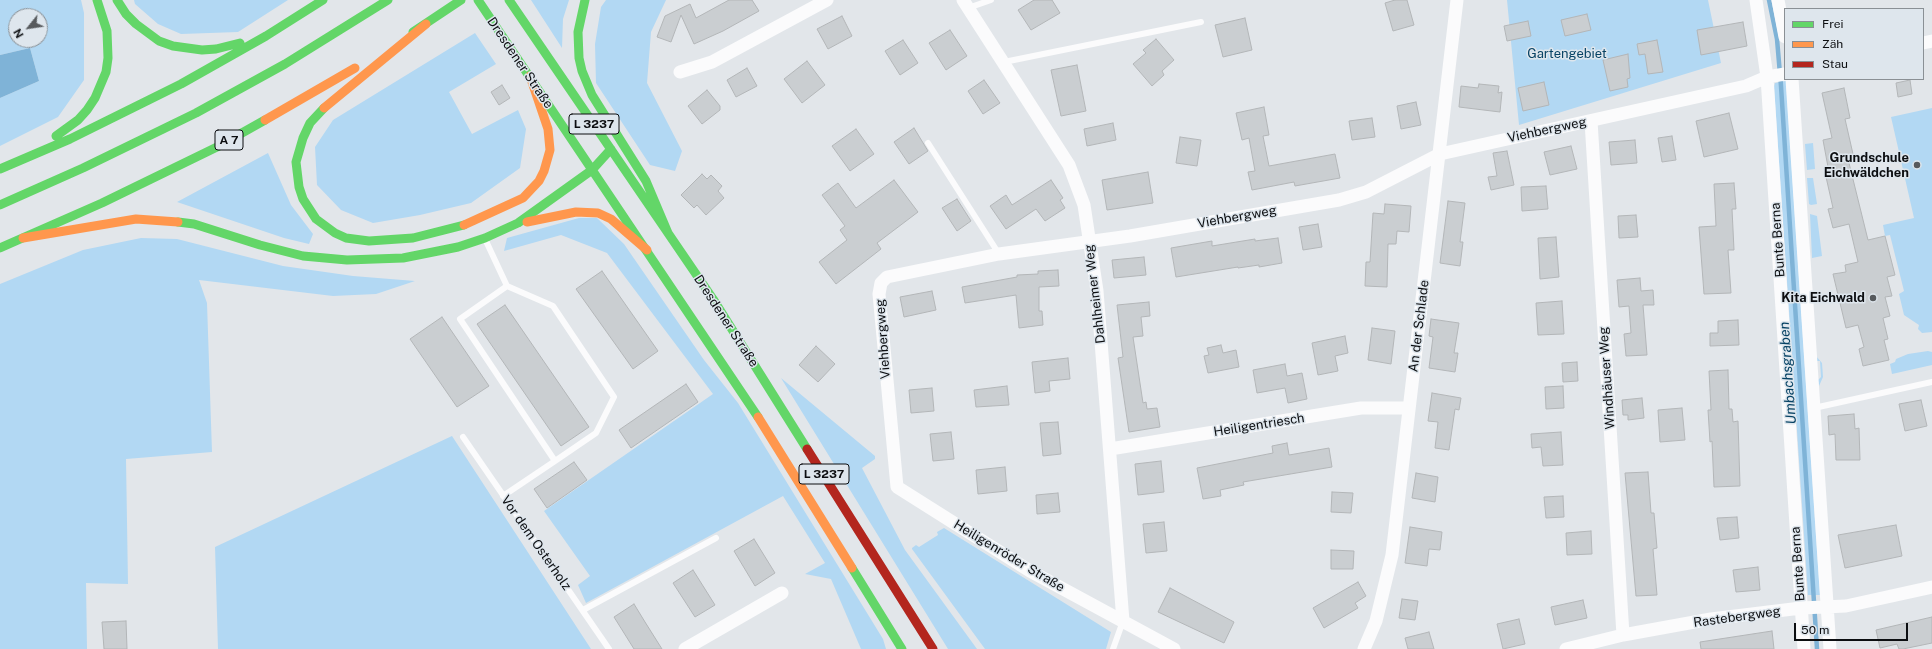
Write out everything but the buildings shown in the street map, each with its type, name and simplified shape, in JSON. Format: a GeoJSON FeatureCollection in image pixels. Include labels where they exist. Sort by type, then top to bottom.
{"type":"FeatureCollection","features":[{"type":"Feature","properties":{"kind":"main road"},"geometry":{"type":"LineString","coordinates":[[16,162],[67,129],[87,110],[95,98],[103,79],[108,58],[107,31],[97,0]]}},
{"type":"Feature","properties":{"kind":"main road"},"geometry":{"type":"LineString","coordinates":[[117,0],[126,14],[136,24],[160,41],[173,46],[202,50],[216,49],[266,36]]}},
{"type":"Feature","properties":{"kind":"main road"},"geometry":{"type":"LineString","coordinates":[[0,169],[126,112],[180,84],[266,36],[323,0]]}},
{"type":"Feature","properties":{"kind":"main road"},"geometry":{"type":"LineString","coordinates":[[0,205],[83,168],[196,113],[285,64],[388,0]]}},
{"type":"Feature","properties":{"kind":"main road","name":"A 7"},"geometry":{"type":"LineString","coordinates":[[0,248],[102,204],[217,147],[353,69],[426,24],[461,0]]}},
{"type":"Feature","properties":{"kind":"main road","name":"Dresdener Straße"},"geometry":{"type":"LineString","coordinates":[[478,0],[742,392],[902,649]]}},
{"type":"Feature","properties":{"kind":"main road","name":"Dresdener Straße"},"geometry":{"type":"LineString","coordinates":[[509,0],[713,299],[934,649]]}},
{"type":"Feature","properties":{"kind":"main road"},"geometry":{"type":"LineString","coordinates":[[585,0],[578,32],[579,58],[584,77],[592,95],[646,181],[668,233]]}},
{"type":"Feature","properties":{"kind":"main road"},"geometry":{"type":"LineString","coordinates":[[426,24],[321,110],[310,122],[302,138],[296,162],[299,187],[303,199],[312,214],[325,227],[335,233],[346,238],[369,241],[420,237],[455,229],[476,221],[523,198],[539,181],[544,171],[550,150],[548,129],[530,76]]}},
{"type":"Feature","properties":{"kind":"main road"},"geometry":{"type":"LineString","coordinates":[[22,238],[136,219],[152,219],[194,224],[260,245],[303,256],[347,260],[375,260],[431,254],[485,238],[518,223],[568,189],[592,170],[611,149]]}},
{"type":"Feature","properties":{"kind":"main road"},"geometry":{"type":"LineString","coordinates":[[518,223],[576,212],[598,213],[611,219],[647,250]]}},
{"type":"Feature","properties":{"kind":"street"},"geometry":{"type":"LineString","coordinates":[[680,72],[712,62],[827,0]]}},
{"type":"Feature","properties":{"kind":"street","name":"An der Schlade"},"geometry":{"type":"LineString","coordinates":[[1364,649],[1376,621],[1392,555],[1457,0]]}},
{"type":"Feature","properties":{"kind":"street","name":"Bunte Berna"},"geometry":{"type":"LineString","coordinates":[[1756,0],[1776,76],[1814,608],[1830,649]]}},
{"type":"Feature","properties":{"kind":"street"},"geometry":{"type":"LineString","coordinates":[[1778,0],[1784,33]]}},
{"type":"Feature","properties":{"kind":"street","name":"Dahlheimer Weg"},"geometry":{"type":"LineString","coordinates":[[966,4],[1068,165],[1084,205],[1088,241],[1097,291],[1123,621]]}},
{"type":"Feature","properties":{"kind":"street","name":"Viehbergweg"},"geometry":{"type":"LineString","coordinates":[[897,487],[879,294],[881,283],[887,277],[895,274],[999,254],[1340,200],[1366,192],[1440,154],[1746,86],[1776,76]]}},
{"type":"Feature","properties":{"kind":"street","name":"Bunte Berna"},"geometry":{"type":"LineString","coordinates":[[1792,80],[1814,408],[1814,608],[1804,649]]}},
{"type":"Feature","properties":{"kind":"street","name":"Windhäuser Weg"},"geometry":{"type":"LineString","coordinates":[[1591,120],[1623,635]]}},
{"type":"Feature","properties":{"kind":"street","name":"Heiligentriesch"},"geometry":{"type":"LineString","coordinates":[[1110,449],[1361,408],[1409,408]]}},
{"type":"Feature","properties":{"kind":"street","name":"Heiligenröder Straße"},"geometry":{"type":"LineString","coordinates":[[897,487],[1030,571],[1174,649]]}},
{"type":"Feature","properties":{"kind":"street","name":"Rastebergweg"},"geometry":{"type":"LineString","coordinates":[[1566,649],[1623,635],[1711,619],[1846,606],[1932,587]]}},
{"type":"Feature","properties":{"kind":"street"},"geometry":{"type":"LineString","coordinates":[[685,649],[782,593]]}},
{"type":"Feature","properties":{"kind":"lane"},"geometry":{"type":"LineString","coordinates":[[966,4],[991,0]]}},
{"type":"Feature","properties":{"kind":"lane"},"geometry":{"type":"LineString","coordinates":[[1004,62],[1201,22]]}},
{"type":"Feature","properties":{"kind":"lane"},"geometry":{"type":"LineString","coordinates":[[928,143],[999,254]]}},
{"type":"Feature","properties":{"kind":"lane"},"geometry":{"type":"LineString","coordinates":[[485,238],[507,286],[553,306],[614,397],[596,433],[503,496]]}},
{"type":"Feature","properties":{"kind":"lane"},"geometry":{"type":"LineString","coordinates":[[507,286],[460,319],[555,461]]}},
{"type":"Feature","properties":{"kind":"lane"},"geometry":{"type":"LineString","coordinates":[[1814,408],[1932,382]]}},
{"type":"Feature","properties":{"kind":"lane","name":"Vor dem Osterholz"},"geometry":{"type":"LineString","coordinates":[[463,438],[609,649]]}},
{"type":"Feature","properties":{"kind":"lane"},"geometry":{"type":"LineString","coordinates":[[583,610],[716,538]]}},
{"type":"Feature","properties":{"kind":"lane"},"geometry":{"type":"LineString","coordinates":[[1113,649],[1123,621]]}},
{"type":"Feature","properties":{"kind":"green space"},"geometry":{"type":"Polygon","coordinates":[[[0,0],[81,0],[84,13],[84,80],[58,117],[0,146],[0,98],[39,81],[30,48],[0,55],[0,0]]]}},
{"type":"Feature","properties":{"kind":"green space"},"geometry":{"type":"Polygon","coordinates":[[[134,0],[288,0],[238,32],[181,34],[158,24],[135,4],[134,0]]]}},
{"type":"Feature","properties":{"kind":"green space"},"geometry":{"type":"Polygon","coordinates":[[[531,0],[569,0],[563,19],[562,48],[531,0]]]}},
{"type":"Feature","properties":{"kind":"green space"},"geometry":{"type":"Polygon","coordinates":[[[606,0],[666,0],[651,32],[647,83],[682,151],[675,171],[650,165],[596,83],[595,44],[601,7],[606,0]]]}},
{"type":"Feature","properties":{"kind":"green space","name":"Gartengebiet"},"geometry":{"type":"Polygon","coordinates":[[[1507,0],[1708,0],[1721,63],[1519,125],[1507,0]]]}},
{"type":"Feature","properties":{"kind":"green space"},"geometry":{"type":"Polygon","coordinates":[[[475,33],[496,64],[449,92],[472,134],[518,110],[526,129],[520,168],[471,203],[420,215],[373,223],[341,210],[317,185],[315,147],[333,120],[475,33]]]}},
{"type":"Feature","properties":{"kind":"green space"},"geometry":{"type":"Polygon","coordinates":[[[1786,81],[1820,595],[1808,595],[1774,87],[1775,83],[1786,81]]]}},
{"type":"Feature","properties":{"kind":"green space"},"geometry":{"type":"Polygon","coordinates":[[[1932,108],[1932,332],[1922,333],[1918,329],[1919,325],[1904,315],[1899,294],[1904,291],[1890,235],[1885,236],[1883,225],[1914,218],[1891,117],[1932,108]]]}},
{"type":"Feature","properties":{"kind":"green space"},"geometry":{"type":"Polygon","coordinates":[[[1813,143],[1815,169],[1807,170],[1805,144],[1813,143]]]}},
{"type":"Feature","properties":{"kind":"green space"},"geometry":{"type":"Polygon","coordinates":[[[268,153],[291,205],[313,234],[309,244],[284,238],[177,202],[268,153]]]}},
{"type":"Feature","properties":{"kind":"green space"},"geometry":{"type":"Polygon","coordinates":[[[1807,178],[1813,178],[1817,204],[1809,204],[1807,178]]]}},
{"type":"Feature","properties":{"kind":"green space"},"geometry":{"type":"Polygon","coordinates":[[[1810,214],[1817,216],[1822,256],[1812,258],[1810,214]]]}},
{"type":"Feature","properties":{"kind":"green space"},"geometry":{"type":"Polygon","coordinates":[[[579,218],[597,218],[624,244],[704,360],[738,403],[883,639],[886,649],[861,649],[831,579],[805,574],[825,563],[783,496],[586,603],[578,585],[590,576],[544,511],[713,394],[607,253],[561,235],[504,251],[507,238],[579,218]]]}},
{"type":"Feature","properties":{"kind":"green space"},"geometry":{"type":"Polygon","coordinates":[[[141,238],[177,239],[283,266],[353,276],[415,281],[376,294],[333,296],[199,280],[207,303],[212,452],[126,459],[128,584],[86,583],[87,649],[0,649],[0,284],[83,250],[141,238]]]}},
{"type":"Feature","properties":{"kind":"green space"},"geometry":{"type":"Polygon","coordinates":[[[1928,351],[1932,352],[1932,365],[1892,374],[1890,364],[1895,362],[1896,359],[1908,354],[1928,351]]]}},
{"type":"Feature","properties":{"kind":"green space"},"geometry":{"type":"Polygon","coordinates":[[[1816,356],[1822,363],[1823,377],[1819,386],[1818,380],[1821,377],[1820,361],[1817,361],[1816,356]]]}},
{"type":"Feature","properties":{"kind":"green space"},"geometry":{"type":"Polygon","coordinates":[[[781,378],[875,456],[875,459],[862,468],[905,550],[977,649],[948,649],[781,378]]]}},
{"type":"Feature","properties":{"kind":"green space"},"geometry":{"type":"Polygon","coordinates":[[[452,436],[591,649],[218,649],[215,547],[452,436]]]}},
{"type":"Feature","properties":{"kind":"green space"},"geometry":{"type":"Polygon","coordinates":[[[944,528],[1111,632],[1106,649],[985,649],[912,549],[916,545],[919,547],[938,535],[937,532],[944,528]]]}},
{"type":"Feature","properties":{"kind":"shaded area"},"geometry":{"type":"Polygon","coordinates":[[[30,48],[39,81],[0,98],[0,55],[30,48]]]}},
{"type":"Feature","properties":{"kind":"waterway","name":"Umbachsgraben"},"geometry":{"type":"LineString","coordinates":[[1769,0],[1777,39],[1781,86],[1817,649]]}},
{"type":"Feature","properties":{"kind":"traffic: fast"},"geometry":{"type":"LineString","coordinates":[[56,136],[78,120],[87,110],[95,98],[106,72],[108,58],[107,31],[97,0]]}},
{"type":"Feature","properties":{"kind":"traffic: fast"},"geometry":{"type":"LineString","coordinates":[[117,0],[126,14],[136,24],[159,41],[173,46],[202,50],[216,49],[240,43]]}},
{"type":"Feature","properties":{"kind":"traffic: fast"},"geometry":{"type":"LineString","coordinates":[[0,169],[70,139],[181,84],[266,36],[323,0]]}},
{"type":"Feature","properties":{"kind":"traffic: fast"},"geometry":{"type":"LineString","coordinates":[[0,205],[83,168],[196,113],[285,64],[388,0]]}},
{"type":"Feature","properties":{"kind":"traffic: fast"},"geometry":{"type":"LineString","coordinates":[[413,32],[461,0]]}},
{"type":"Feature","properties":{"kind":"traffic: fast"},"geometry":{"type":"LineString","coordinates":[[478,0],[758,417]]}},
{"type":"Feature","properties":{"kind":"traffic: fast"},"geometry":{"type":"LineString","coordinates":[[509,0],[713,299],[807,449]]}},
{"type":"Feature","properties":{"kind":"traffic: fast"},"geometry":{"type":"LineString","coordinates":[[585,0],[578,32],[579,58],[582,71],[592,95],[646,181],[668,233]]}},
{"type":"Feature","properties":{"kind":"traffic: fast"},"geometry":{"type":"LineString","coordinates":[[324,108],[310,123],[303,138],[296,162],[299,187],[303,199],[316,219],[335,233],[346,238],[369,241],[413,238],[464,225]]}},
{"type":"Feature","properties":{"kind":"traffic: fast"},"geometry":{"type":"LineString","coordinates":[[0,248],[102,203],[217,147],[265,120]]}},
{"type":"Feature","properties":{"kind":"traffic: fast"},"geometry":{"type":"LineString","coordinates":[[178,222],[194,224],[260,245],[303,256],[347,260],[403,258],[458,247],[485,238],[518,223],[592,170],[611,149]]}},
{"type":"Feature","properties":{"kind":"traffic: fast"},"geometry":{"type":"LineString","coordinates":[[852,568],[902,649]]}},
{"type":"Feature","properties":{"kind":"traffic: slow"},"geometry":{"type":"LineString","coordinates":[[324,108],[426,24]]}},
{"type":"Feature","properties":{"kind":"traffic: slow"},"geometry":{"type":"LineString","coordinates":[[265,120],[355,68]]}},
{"type":"Feature","properties":{"kind":"traffic: slow"},"geometry":{"type":"LineString","coordinates":[[464,225],[523,198],[539,181],[544,171],[550,150],[548,129],[530,76]]}},
{"type":"Feature","properties":{"kind":"traffic: slow"},"geometry":{"type":"LineString","coordinates":[[527,222],[576,212],[598,213],[611,219],[647,250]]}},
{"type":"Feature","properties":{"kind":"traffic: slow"},"geometry":{"type":"LineString","coordinates":[[23,238],[136,219],[178,222]]}},
{"type":"Feature","properties":{"kind":"traffic: slow"},"geometry":{"type":"LineString","coordinates":[[758,417],[852,568]]}},
{"type":"Feature","properties":{"kind":"traffic: jam"},"geometry":{"type":"LineString","coordinates":[[807,449],[933,649]]}},
{"type":"Feature","properties":{"kind":"place","name":"Grundschule Eichwäldchen"},"geometry":{"type":"Point","coordinates":[1917,165]}},
{"type":"Feature","properties":{"kind":"place","name":"Kita Eichwald"},"geometry":{"type":"Point","coordinates":[1873,298]}}]}
